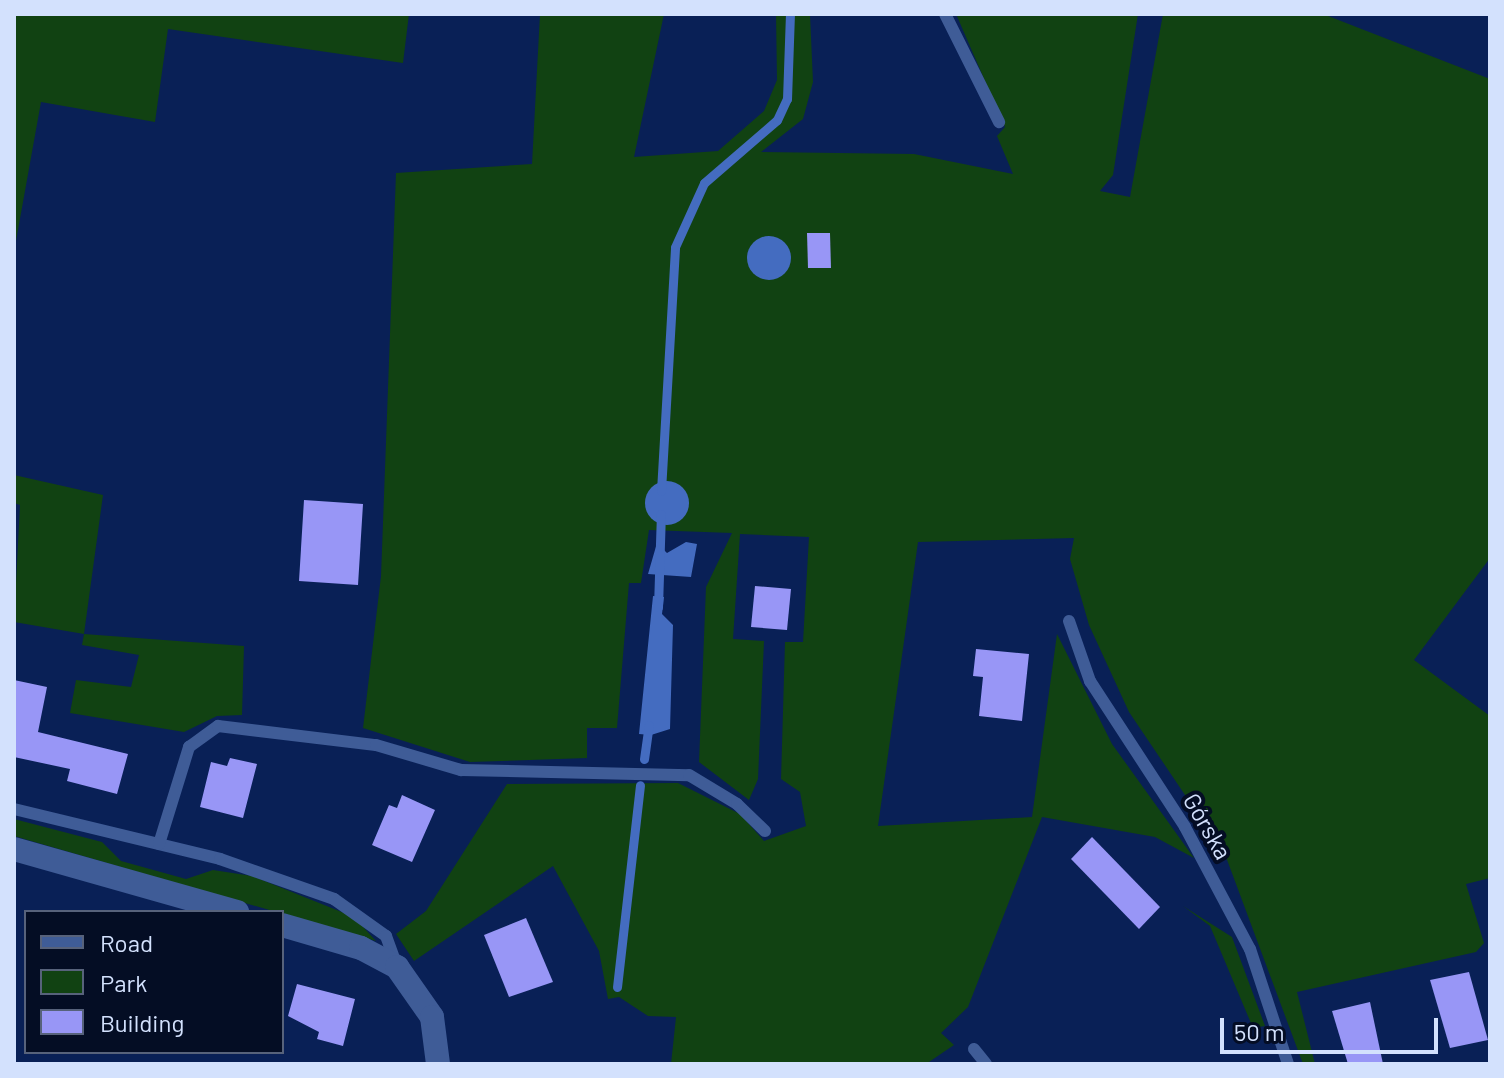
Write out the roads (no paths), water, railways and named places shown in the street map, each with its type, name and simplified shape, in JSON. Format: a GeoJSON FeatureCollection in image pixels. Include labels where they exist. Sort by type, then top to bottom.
{"type":"FeatureCollection","features":[{"type":"Feature","properties":{"kind":"street"},"geometry":{"type":"LineString","coordinates":[[14,849],[230,910]]}},
{"type":"Feature","properties":{"kind":"street"},"geometry":{"type":"LineString","coordinates":[[284,926],[361,948],[397,967],[432,1017],[438,1064]]}},
{"type":"Feature","properties":{"kind":"lane"},"geometry":{"type":"LineString","coordinates":[[945,14],[999,122]]}},
{"type":"Feature","properties":{"kind":"lane","name":"Górska"},"geometry":{"type":"LineString","coordinates":[[1069,621],[1090,681],[1204,858],[1250,949],[1288,1064]]}},
{"type":"Feature","properties":{"kind":"lane"},"geometry":{"type":"LineString","coordinates":[[159,844],[189,747],[218,726],[376,745],[461,770],[689,775],[737,804],[765,831]]}},
{"type":"Feature","properties":{"kind":"lane"},"geometry":{"type":"LineString","coordinates":[[14,809],[247,866],[345,904],[386,936],[397,967]]}},
{"type":"Feature","properties":{"kind":"lane"},"geometry":{"type":"LineString","coordinates":[[974,1049],[986,1064]]}},
{"type":"Feature","properties":{"kind":"water"},"geometry":{"type":"Polygon","coordinates":[[[769,236],[785,242],[791,258],[785,274],[769,280],[753,274],[747,258],[753,242],[769,236]]]}},
{"type":"Feature","properties":{"kind":"water"},"geometry":{"type":"Polygon","coordinates":[[[667,481],[683,487],[689,503],[683,519],[667,525],[651,519],[645,503],[651,487],[667,481]]]}},
{"type":"Feature","properties":{"kind":"water"},"geometry":{"type":"Polygon","coordinates":[[[686,542],[697,544],[691,577],[648,574],[657,543],[667,553],[686,542]]]}},
{"type":"Feature","properties":{"kind":"water"},"geometry":{"type":"Polygon","coordinates":[[[653,596],[664,597],[662,614],[673,625],[670,729],[651,735],[639,734],[653,596]]]}},
{"type":"Feature","properties":{"kind":"waterway"},"geometry":{"type":"LineString","coordinates":[[661,491],[675,247],[704,183],[777,120],[787,99],[790,14]]}},
{"type":"Feature","properties":{"kind":"waterway"},"geometry":{"type":"LineString","coordinates":[[658,607],[661,514]]}},
{"type":"Feature","properties":{"kind":"waterway"},"geometry":{"type":"LineString","coordinates":[[644,759],[649,725]]}},
{"type":"Feature","properties":{"kind":"waterway"},"geometry":{"type":"LineString","coordinates":[[617,987],[640,785]]}}]}
